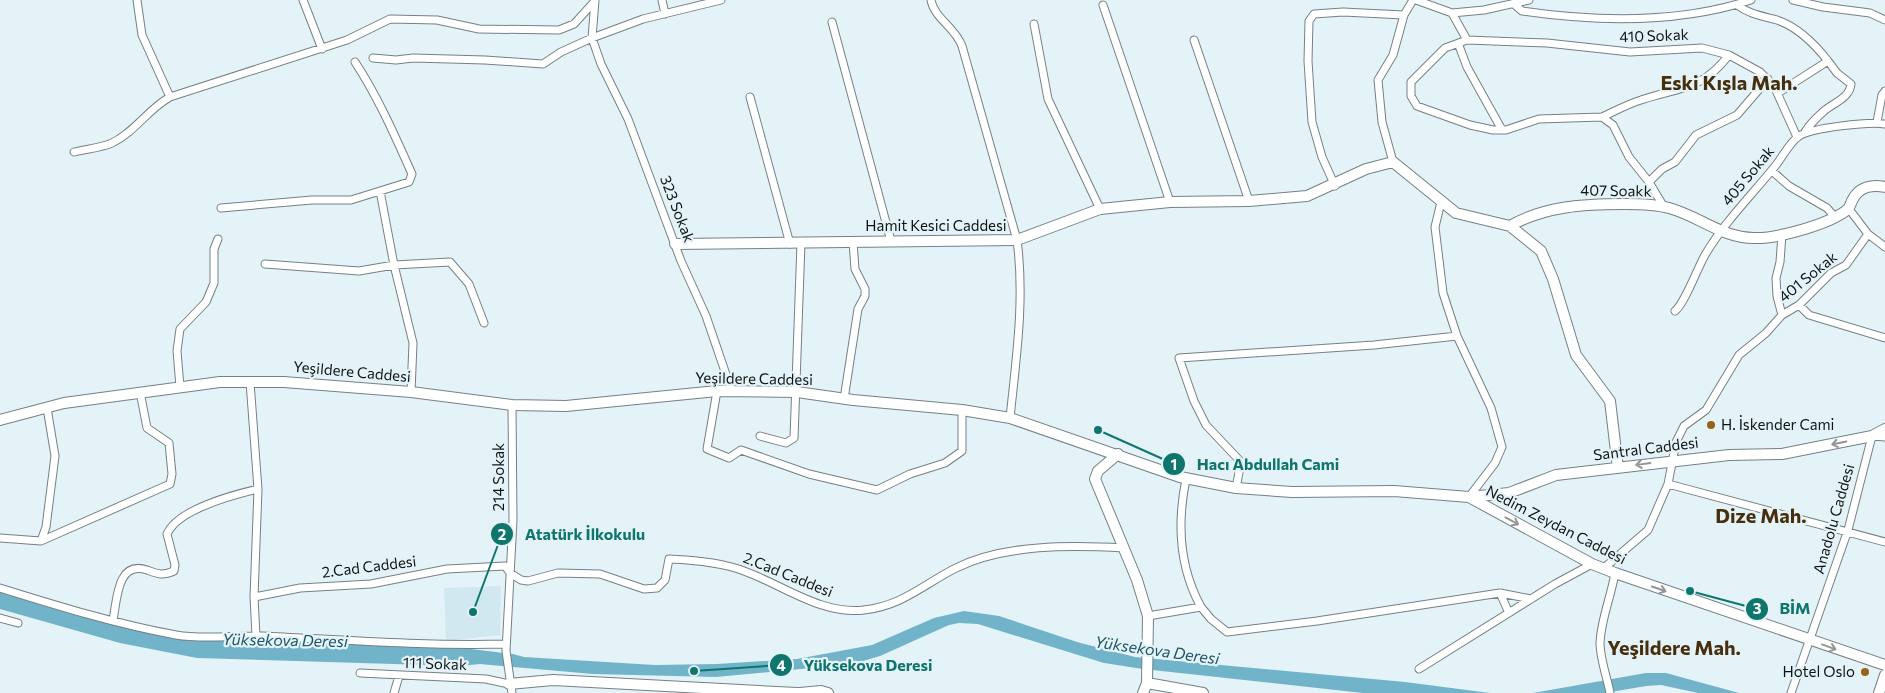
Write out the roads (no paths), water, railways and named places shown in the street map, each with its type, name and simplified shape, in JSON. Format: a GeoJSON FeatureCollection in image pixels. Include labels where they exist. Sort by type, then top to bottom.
{"type":"FeatureCollection","features":[{"type":"Feature","properties":{"kind":"street"},"geometry":{"type":"LineString","coordinates":[[137,0],[142,35],[170,97]]}},
{"type":"Feature","properties":{"kind":"street"},"geometry":{"type":"LineString","coordinates":[[303,0],[322,49]]}},
{"type":"Feature","properties":{"kind":"street"},"geometry":{"type":"LineString","coordinates":[[74,152],[111,143],[134,128],[160,102],[170,97],[322,49],[347,40],[390,18],[437,20],[479,29],[559,30],[574,24],[595,0]]}},
{"type":"Feature","properties":{"kind":"street"},"geometry":{"type":"LineString","coordinates":[[592,38],[595,0]]}},
{"type":"Feature","properties":{"kind":"street"},"geometry":{"type":"LineString","coordinates":[[662,0],[665,14]]}},
{"type":"Feature","properties":{"kind":"street"},"geometry":{"type":"LineString","coordinates":[[373,58],[396,60],[413,58],[485,60],[543,64],[561,52],[592,38],[643,19],[721,0]]}},
{"type":"Feature","properties":{"kind":"street"},"geometry":{"type":"LineString","coordinates":[[931,0],[935,11],[955,30],[962,46],[1017,240],[1020,264],[1020,316],[1010,418]]}},
{"type":"Feature","properties":{"kind":"street"},"geometry":{"type":"LineString","coordinates":[[1529,0],[1452,13],[1414,0],[1404,15],[1393,55],[1378,80],[1382,122],[1393,162],[1441,202],[1456,213],[1510,226],[1541,251],[1553,278],[1576,355],[1610,401],[1618,468]]}},
{"type":"Feature","properties":{"kind":"street"},"geometry":{"type":"LineString","coordinates":[[1514,4],[1522,11],[1620,20],[1682,15],[1737,5],[1751,0]]}},
{"type":"Feature","properties":{"kind":"street"},"geometry":{"type":"LineString","coordinates":[[1793,0],[1823,7],[1870,13],[1885,20]]}},
{"type":"Feature","properties":{"kind":"street"},"geometry":{"type":"LineString","coordinates":[[1103,5],[1170,202]]}},
{"type":"Feature","properties":{"kind":"street"},"geometry":{"type":"LineString","coordinates":[[1737,5],[1750,13],[1793,27],[1816,46],[1837,73],[1851,84],[1850,89],[1839,102],[1825,110],[1805,132],[1797,137]]}},
{"type":"Feature","properties":{"kind":"street"},"geometry":{"type":"LineString","coordinates":[[1335,186],[1322,157],[1312,122],[1308,61],[1309,21],[1314,14],[1343,12],[1404,15]]}},
{"type":"Feature","properties":{"kind":"street"},"geometry":{"type":"LineString","coordinates":[[1452,13],[1467,40],[1445,48],[1423,67],[1411,82],[1411,96],[1418,106],[1470,125],[1502,130],[1539,119],[1602,117],[1642,99],[1697,84],[1720,67],[1730,55]]}},
{"type":"Feature","properties":{"kind":"street"},"geometry":{"type":"LineString","coordinates":[[832,22],[891,241]]}},
{"type":"Feature","properties":{"kind":"street"},"geometry":{"type":"LineString","coordinates":[[1034,24],[1048,99],[1100,209]]}},
{"type":"Feature","properties":{"kind":"street","name":"323 Sokak"},"geometry":{"type":"LineString","coordinates":[[592,38],[601,64],[628,119],[675,244],[706,316],[732,392]]}},
{"type":"Feature","properties":{"kind":"street"},"geometry":{"type":"LineString","coordinates":[[1194,40],[1249,201]]}},
{"type":"Feature","properties":{"kind":"street","name":"410 Sokak"},"geometry":{"type":"LineString","coordinates":[[1467,40],[1547,43],[1630,52],[1702,48],[1730,55],[1760,72],[1768,80],[1778,93],[1797,137]]}},
{"type":"Feature","properties":{"kind":"street"},"geometry":{"type":"LineString","coordinates":[[1458,43],[1467,67],[1502,130]]}},
{"type":"Feature","properties":{"kind":"street"},"geometry":{"type":"LineString","coordinates":[[1778,93],[1803,75],[1828,61]]}},
{"type":"Feature","properties":{"kind":"street"},"geometry":{"type":"LineString","coordinates":[[221,208],[312,200],[351,200],[409,182],[412,174],[370,86],[354,62]]}},
{"type":"Feature","properties":{"kind":"street"},"geometry":{"type":"LineString","coordinates":[[1649,182],[1662,169],[1675,162],[1696,135],[1737,115],[1768,80]]}},
{"type":"Feature","properties":{"kind":"street"},"geometry":{"type":"LineString","coordinates":[[1877,122],[1880,103],[1885,92]]}},
{"type":"Feature","properties":{"kind":"street"},"geometry":{"type":"LineString","coordinates":[[750,97],[796,244],[797,392],[794,438],[786,443],[760,436]]}},
{"type":"Feature","properties":{"kind":"street"},"geometry":{"type":"LineString","coordinates":[[1602,117],[1613,125],[1628,157],[1649,182],[1664,207]]}},
{"type":"Feature","properties":{"kind":"street"},"geometry":{"type":"LineString","coordinates":[[1805,132],[1877,122],[1885,124]]}},
{"type":"Feature","properties":{"kind":"street","name":"405 Sokak"},"geometry":{"type":"LineString","coordinates":[[1675,311],[1683,305],[1686,290],[1720,232],[1772,171],[1797,137]]}},
{"type":"Feature","properties":{"kind":"street","name":"Hamit Kesici Caddesi"},"geometry":{"type":"LineString","coordinates":[[675,244],[1017,240],[1100,209],[1170,202],[1294,199],[1335,186],[1366,170],[1393,162]]}},
{"type":"Feature","properties":{"kind":"street"},"geometry":{"type":"LineString","coordinates":[[1772,171],[1789,186],[1827,208],[1834,216]]}},
{"type":"Feature","properties":{"kind":"street"},"geometry":{"type":"LineString","coordinates":[[1885,187],[1874,185],[1865,187],[1856,194],[1849,209],[1868,234],[1885,247]]}},
{"type":"Feature","properties":{"kind":"street"},"geometry":{"type":"LineString","coordinates":[[380,191],[394,265],[413,343],[411,392]]}},
{"type":"Feature","properties":{"kind":"street"},"geometry":{"type":"LineString","coordinates":[[1441,202],[1435,226],[1443,292],[1457,336],[1491,408],[1502,447],[1495,463],[1470,497]]}},
{"type":"Feature","properties":{"kind":"street","name":"407 Soakk"},"geometry":{"type":"LineString","coordinates":[[1510,226],[1524,218],[1566,206],[1644,204],[1664,207],[1720,232],[1756,238],[1782,234],[1817,225],[1849,209]]}},
{"type":"Feature","properties":{"kind":"street"},"geometry":{"type":"LineString","coordinates":[[1782,234],[1780,262],[1776,278],[1777,296],[1782,315]]}},
{"type":"Feature","properties":{"kind":"street","name":"401 Sokak"},"geometry":{"type":"LineString","coordinates":[[1604,568],[1648,530],[1668,484],[1674,461],[1676,442],[1684,426],[1706,410],[1739,355],[1766,333],[1782,315],[1799,305],[1831,273],[1846,265],[1868,234]]}},
{"type":"Feature","properties":{"kind":"street"},"geometry":{"type":"LineString","coordinates":[[180,387],[177,351],[180,329],[206,302],[214,283],[214,249],[218,239]]}},
{"type":"Feature","properties":{"kind":"street"},"geometry":{"type":"LineString","coordinates":[[844,399],[858,309],[866,296],[865,288],[854,269],[853,242]]}},
{"type":"Feature","properties":{"kind":"street"},"geometry":{"type":"LineString","coordinates":[[265,264],[359,271],[394,265],[450,262],[454,264],[469,284],[484,323]]}},
{"type":"Feature","properties":{"kind":"street"},"geometry":{"type":"LineString","coordinates":[[1799,305],[1809,315],[1885,338]]}},
{"type":"Feature","properties":{"kind":"street"},"geometry":{"type":"LineString","coordinates":[[1236,488],[1241,462],[1206,425],[1194,401],[1179,358],[1374,345],[1457,336]]}},
{"type":"Feature","properties":{"kind":"street","name":"Yeşildere Caddesi"},"geometry":{"type":"LineString","coordinates":[[0,420],[47,408],[140,392],[220,382],[284,382],[411,392],[512,405],[566,406],[717,391],[797,392],[844,399],[962,410],[1010,418],[1186,478],[1236,488],[1292,492],[1394,491],[1470,497]]}},
{"type":"Feature","properties":{"kind":"street"},"geometry":{"type":"LineString","coordinates":[[250,382],[258,489],[254,598],[256,636]]}},
{"type":"Feature","properties":{"kind":"street"},"geometry":{"type":"LineString","coordinates":[[717,391],[707,449],[728,458],[741,450],[809,474],[877,490],[910,474],[946,463],[962,451],[962,410]]}},
{"type":"Feature","properties":{"kind":"street"},"geometry":{"type":"LineString","coordinates":[[0,538],[41,541],[170,484],[172,474],[169,443],[147,428],[140,392]]}},
{"type":"Feature","properties":{"kind":"street","name":"214 Sokak"},"geometry":{"type":"LineString","coordinates":[[510,688],[506,648],[513,520],[512,405]]}},
{"type":"Feature","properties":{"kind":"street"},"geometry":{"type":"LineString","coordinates":[[41,541],[46,526],[55,456],[47,408]]}},
{"type":"Feature","properties":{"kind":"street","name":"Santral Caddesi"},"geometry":{"type":"LineString","coordinates":[[1470,497],[1509,493],[1556,475],[1729,455],[1782,454],[1872,436],[1885,429]]}},
{"type":"Feature","properties":{"kind":"street"},"geometry":{"type":"LineString","coordinates":[[1872,436],[1885,437]]}},
{"type":"Feature","properties":{"kind":"street","name":"Anadolu Caddesi"},"geometry":{"type":"LineString","coordinates":[[1791,693],[1794,678],[1810,640],[1848,530],[1872,436]]}},
{"type":"Feature","properties":{"kind":"street"},"geometry":{"type":"LineString","coordinates":[[1118,454],[1098,471],[1095,479],[1137,580],[1148,616],[1149,650],[1147,679],[1143,693]]}},
{"type":"Feature","properties":{"kind":"street"},"geometry":{"type":"LineString","coordinates":[[1186,478],[1181,508],[1184,567],[1190,588],[1201,607],[1211,619],[1227,632],[1316,621],[1500,593],[1531,599]]}},
{"type":"Feature","properties":{"kind":"street"},"geometry":{"type":"LineString","coordinates":[[1668,484],[1848,530],[1885,542]]}},
{"type":"Feature","properties":{"kind":"street"},"geometry":{"type":"LineString","coordinates":[[113,620],[121,578],[128,571],[137,568],[157,575],[174,571],[167,534],[175,522],[225,496],[258,489]]}},
{"type":"Feature","properties":{"kind":"street","name":"Nedim Zeydan Caddesi"},"geometry":{"type":"LineString","coordinates":[[1470,497],[1592,564],[1614,573],[1885,665]]}},
{"type":"Feature","properties":{"kind":"street","name":"2.Cad Caddesi"},"geometry":{"type":"LineString","coordinates":[[254,598],[300,588],[371,584],[447,569],[505,566],[510,573],[521,580],[528,581],[558,573],[600,574],[644,589],[657,588],[665,580],[669,558],[723,564],[742,570],[827,607],[843,610],[864,610],[895,604],[957,567],[999,553],[1084,545],[1124,548]]}},
{"type":"Feature","properties":{"kind":"street"},"geometry":{"type":"LineString","coordinates":[[1419,669],[1531,599],[1592,564]]}},
{"type":"Feature","properties":{"kind":"street"},"geometry":{"type":"LineString","coordinates":[[1610,693],[1600,644],[1603,623],[1612,593],[1614,573]]}},
{"type":"Feature","properties":{"kind":"street"},"geometry":{"type":"LineString","coordinates":[[0,588],[88,615],[177,635],[197,637],[256,636],[506,648]]}},
{"type":"Feature","properties":{"kind":"street"},"geometry":{"type":"LineString","coordinates":[[1500,593],[1509,613]]}},
{"type":"Feature","properties":{"kind":"street"},"geometry":{"type":"LineString","coordinates":[[1148,616],[1201,607]]}},
{"type":"Feature","properties":{"kind":"street"},"geometry":{"type":"LineString","coordinates":[[0,618],[18,623]]}},
{"type":"Feature","properties":{"kind":"street","name":"111 Sokak"},"geometry":{"type":"LineString","coordinates":[[360,673],[486,679],[510,688]]}},
{"type":"Feature","properties":{"kind":"street"},"geometry":{"type":"LineString","coordinates":[[1879,693],[1885,675]]}},
{"type":"Feature","properties":{"kind":"street"},"geometry":{"type":"LineString","coordinates":[[394,693],[398,676]]}},
{"type":"Feature","properties":{"kind":"street"},"geometry":{"type":"LineString","coordinates":[[1147,679],[1203,693]]}},
{"type":"Feature","properties":{"kind":"street"},"geometry":{"type":"LineString","coordinates":[[510,688],[553,680],[712,690],[799,693],[821,691],[828,693]]}},
{"type":"Feature","properties":{"kind":"water"},"geometry":{"type":"Polygon","coordinates":[[[0,590],[205,640],[463,648],[524,657],[655,665],[717,664],[797,659],[872,645],[934,618],[964,611],[999,616],[1077,642],[1135,657],[1405,682],[1490,693],[1363,693],[1143,669],[1104,663],[978,624],[959,623],[949,625],[880,656],[853,664],[716,677],[593,674],[480,664],[459,666],[197,658],[120,643],[0,609],[0,590]]]}},
{"type":"Feature","properties":{"kind":"water"},"geometry":{"type":"Polygon","coordinates":[[[1646,673],[1666,673],[1739,693],[1698,693],[1661,685],[1605,693],[1533,693],[1646,673]]]}},
{"type":"Feature","properties":{"kind":"place","name":"H. İskender Cami"},"geometry":{"type":"Point","coordinates":[1711,425]}},
{"type":"Feature","properties":{"kind":"place","name":"Hacı Abdullah Cami"},"geometry":{"type":"Point","coordinates":[1098,430]}},
{"type":"Feature","properties":{"kind":"place","name":"BİM"},"geometry":{"type":"Point","coordinates":[1690,591]}},
{"type":"Feature","properties":{"kind":"place","name":"Atatürk İlkokulu"},"geometry":{"type":"Point","coordinates":[473,612]}},
{"type":"Feature","properties":{"kind":"place","name":"Yüksekova Deresi"},"geometry":{"type":"Point","coordinates":[694,671]}},
{"type":"Feature","properties":{"kind":"place","name":"Hotel Oslo"},"geometry":{"type":"Point","coordinates":[1865,672]}},
{"type":"Feature","properties":{"kind":"district","name":"Eski Kışla Mah."},"geometry":{"type":"Point","coordinates":[1729,83]}},
{"type":"Feature","properties":{"kind":"district","name":"Dize Mah."},"geometry":{"type":"Point","coordinates":[1761,516]}},
{"type":"Feature","properties":{"kind":"district","name":"Yeşildere Mah."},"geometry":{"type":"Point","coordinates":[1674,648]}}]}
